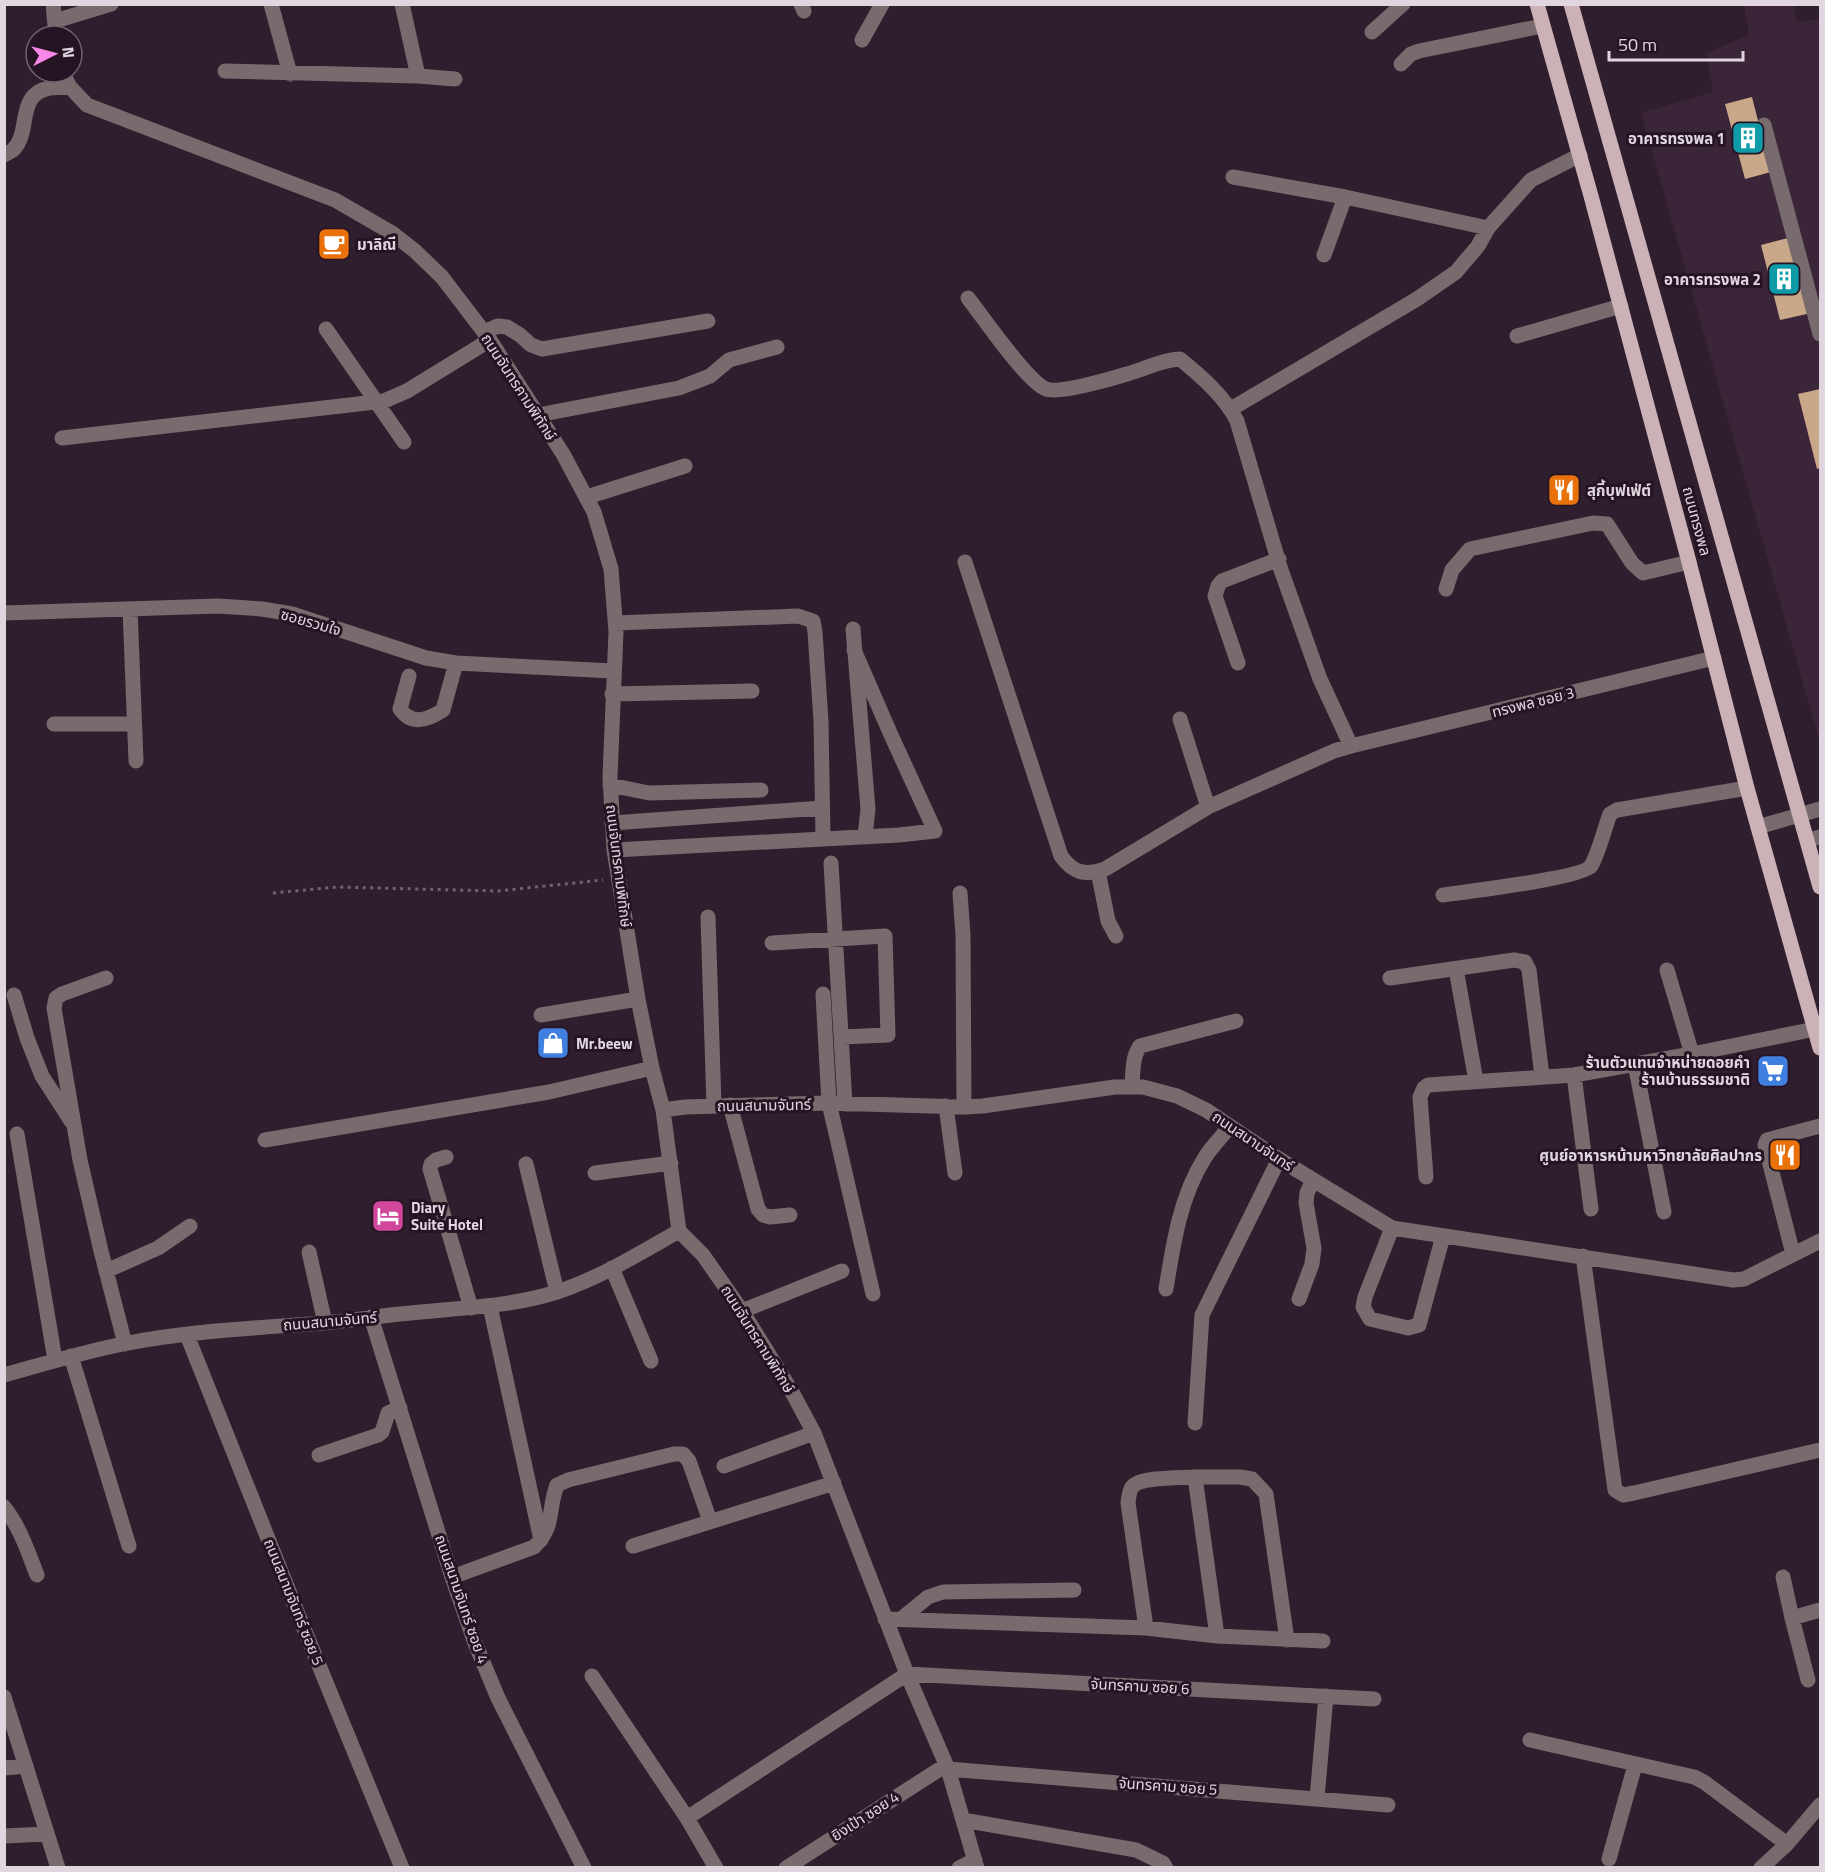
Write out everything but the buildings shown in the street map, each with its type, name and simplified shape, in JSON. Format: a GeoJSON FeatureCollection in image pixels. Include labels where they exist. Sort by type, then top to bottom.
{"type":"FeatureCollection","features":[{"type":"Feature","properties":{"kind":"main road","name":"ถนนทรงพล"},"geometry":{"type":"LineString","coordinates":[[1537,4],[1689,561],[1746,788],[1821,1048]]}},
{"type":"Feature","properties":{"kind":"main road","name":"ถนนทรงพล"},"geometry":{"type":"LineString","coordinates":[[1571,4],[1801,814],[1814,839],[1821,887]]}},
{"type":"Feature","properties":{"kind":"street"},"geometry":{"type":"LineString","coordinates":[[53,4],[55,24]]}},
{"type":"Feature","properties":{"kind":"street"},"geometry":{"type":"LineString","coordinates":[[64,24],[111,4]]}},
{"type":"Feature","properties":{"kind":"street"},"geometry":{"type":"LineString","coordinates":[[271,4],[290,74]]}},
{"type":"Feature","properties":{"kind":"street"},"geometry":{"type":"LineString","coordinates":[[402,4],[418,76]]}},
{"type":"Feature","properties":{"kind":"street"},"geometry":{"type":"LineString","coordinates":[[862,40],[882,4]]}},
{"type":"Feature","properties":{"kind":"street"},"geometry":{"type":"LineString","coordinates":[[1372,32],[1403,4]]}},
{"type":"Feature","properties":{"kind":"street"},"geometry":{"type":"LineString","coordinates":[[1401,64],[1411,54],[1419,51],[1542,26]]}},
{"type":"Feature","properties":{"kind":"street"},"geometry":{"type":"LineString","coordinates":[[225,71],[455,79]]}},
{"type":"Feature","properties":{"kind":"street","name":"ถนนจันทรคามพิทักษ์"},"geometry":{"type":"LineString","coordinates":[[68,84],[87,105],[335,200],[383,228],[415,252],[442,277],[487,336],[563,454],[587,497],[612,569],[616,623],[610,785],[615,850],[639,999],[652,1068],[663,1110],[679,1231],[703,1255],[742,1311],[792,1392],[814,1433],[885,1619],[947,1767],[976,1864]]}},
{"type":"Feature","properties":{"kind":"street"},"geometry":{"type":"LineString","coordinates":[[4,155],[13,150],[20,140],[28,105],[33,95],[48,88],[70,87]]}},
{"type":"Feature","properties":{"kind":"street"},"geometry":{"type":"LineString","coordinates":[[1764,125],[1821,334]]}},
{"type":"Feature","properties":{"kind":"street"},"geometry":{"type":"LineString","coordinates":[[1231,409],[1417,299],[1456,272],[1478,246],[1488,228],[1531,180],[1580,155]]}},
{"type":"Feature","properties":{"kind":"street"},"geometry":{"type":"LineString","coordinates":[[1233,177],[1345,197],[1488,228]]}},
{"type":"Feature","properties":{"kind":"street"},"geometry":{"type":"LineString","coordinates":[[1324,255],[1345,197]]}},
{"type":"Feature","properties":{"kind":"street"},"geometry":{"type":"LineString","coordinates":[[968,298],[1032,381],[1047,390],[1064,390],[1128,374],[1166,360],[1180,359],[1196,372],[1231,409],[1237,421],[1281,570],[1320,679],[1351,746]]}},
{"type":"Feature","properties":{"kind":"street"},"geometry":{"type":"LineString","coordinates":[[1517,336],[1620,306]]}},
{"type":"Feature","properties":{"kind":"street"},"geometry":{"type":"LineString","coordinates":[[62,438],[377,403],[407,391],[498,326],[507,327],[531,345],[542,349],[708,321]]}},
{"type":"Feature","properties":{"kind":"street"},"geometry":{"type":"LineString","coordinates":[[326,329],[404,442]]}},
{"type":"Feature","properties":{"kind":"street"},"geometry":{"type":"LineString","coordinates":[[538,416],[679,388],[710,376],[729,360],[777,347]]}},
{"type":"Feature","properties":{"kind":"street"},"geometry":{"type":"LineString","coordinates":[[587,497],[685,466]]}},
{"type":"Feature","properties":{"kind":"street"},"geometry":{"type":"LineString","coordinates":[[1446,589],[1452,570],[1470,549],[1593,523],[1607,524],[1632,563],[1643,573],[1689,561]]}},
{"type":"Feature","properties":{"kind":"street"},"geometry":{"type":"LineString","coordinates":[[1238,663],[1215,596],[1218,586],[1222,582],[1279,559]]}},
{"type":"Feature","properties":{"kind":"street"},"geometry":{"type":"LineString","coordinates":[[965,562],[1061,856],[1068,866],[1080,872],[1098,871],[1108,921],[1116,936]]}},
{"type":"Feature","properties":{"kind":"street","name":"ซอยรวมใจ"},"geometry":{"type":"LineString","coordinates":[[4,613],[218,606],[262,609],[292,614],[426,658],[456,663],[613,671]]}},
{"type":"Feature","properties":{"kind":"street"},"geometry":{"type":"LineString","coordinates":[[130,609],[136,761]]}},
{"type":"Feature","properties":{"kind":"street"},"geometry":{"type":"LineString","coordinates":[[616,623],[798,616],[813,621],[821,721],[823,838]]}},
{"type":"Feature","properties":{"kind":"street"},"geometry":{"type":"LineString","coordinates":[[853,629],[868,809],[865,836]]}},
{"type":"Feature","properties":{"kind":"street"},"geometry":{"type":"LineString","coordinates":[[615,850],[899,835],[935,831],[854,650]]}},
{"type":"Feature","properties":{"kind":"street","name":"ทรงพล ซอย 3"},"geometry":{"type":"LineString","coordinates":[[1098,871],[1208,807],[1334,751],[1714,658]]}},
{"type":"Feature","properties":{"kind":"street"},"geometry":{"type":"LineString","coordinates":[[409,676],[400,709],[406,717],[418,720],[432,717],[443,710],[456,663]]}},
{"type":"Feature","properties":{"kind":"street"},"geometry":{"type":"LineString","coordinates":[[612,694],[752,691]]}},
{"type":"Feature","properties":{"kind":"street"},"geometry":{"type":"LineString","coordinates":[[1180,719],[1208,807]]}},
{"type":"Feature","properties":{"kind":"street"},"geometry":{"type":"LineString","coordinates":[[54,724],[134,724]]}},
{"type":"Feature","properties":{"kind":"street"},"geometry":{"type":"LineString","coordinates":[[610,785],[649,793],[761,790]]}},
{"type":"Feature","properties":{"kind":"street"},"geometry":{"type":"LineString","coordinates":[[1443,895],[1554,878],[1584,870],[1592,865],[1610,814],[1617,810],[1746,788]]}},
{"type":"Feature","properties":{"kind":"street"},"geometry":{"type":"LineString","coordinates":[[612,823],[822,808]]}},
{"type":"Feature","properties":{"kind":"street"},"geometry":{"type":"LineString","coordinates":[[1758,827],[1821,809]]}},
{"type":"Feature","properties":{"kind":"street"},"geometry":{"type":"LineString","coordinates":[[831,863],[845,1104]]}},
{"type":"Feature","properties":{"kind":"street"},"geometry":{"type":"LineString","coordinates":[[960,893],[963,934],[964,1107]]}},
{"type":"Feature","properties":{"kind":"street"},"geometry":{"type":"LineString","coordinates":[[708,917],[714,1106]]}},
{"type":"Feature","properties":{"kind":"street"},"geometry":{"type":"LineString","coordinates":[[772,943],[885,936],[888,1035],[841,1037]]}},
{"type":"Feature","properties":{"kind":"street"},"geometry":{"type":"LineString","coordinates":[[1390,978],[1514,960],[1521,961],[1528,966],[1542,1076]]}},
{"type":"Feature","properties":{"kind":"street"},"geometry":{"type":"LineString","coordinates":[[1456,969],[1476,1081]]}},
{"type":"Feature","properties":{"kind":"street"},"geometry":{"type":"LineString","coordinates":[[1667,970],[1692,1054]]}},
{"type":"Feature","properties":{"kind":"street"},"geometry":{"type":"LineString","coordinates":[[106,978],[62,994],[56,998],[54,1008],[80,1160],[125,1344]]}},
{"type":"Feature","properties":{"kind":"street"},"geometry":{"type":"LineString","coordinates":[[823,994],[829,1103],[873,1294]]}},
{"type":"Feature","properties":{"kind":"street"},"geometry":{"type":"LineString","coordinates":[[14,995],[42,1076],[74,1125]]}},
{"type":"Feature","properties":{"kind":"street"},"geometry":{"type":"LineString","coordinates":[[541,1015],[639,999]]}},
{"type":"Feature","properties":{"kind":"street"},"geometry":{"type":"LineString","coordinates":[[1132,1087],[1136,1051],[1140,1046],[1236,1021]]}},
{"type":"Feature","properties":{"kind":"street"},"geometry":{"type":"LineString","coordinates":[[1426,1177],[1420,1097],[1428,1085],[1574,1075],[1815,1029]]}},
{"type":"Feature","properties":{"kind":"street"},"geometry":{"type":"LineString","coordinates":[[1635,1064],[1664,1212]]}},
{"type":"Feature","properties":{"kind":"street"},"geometry":{"type":"LineString","coordinates":[[265,1140],[549,1092],[652,1068]]}},
{"type":"Feature","properties":{"kind":"street"},"geometry":{"type":"LineString","coordinates":[[1574,1075],[1591,1209]]}},
{"type":"Feature","properties":{"kind":"street","name":"ถนนสนามจันทร์"},"geometry":{"type":"LineString","coordinates":[[663,1110],[730,1105],[829,1103],[964,1107],[1115,1087],[1143,1087],[1177,1096],[1206,1110],[1279,1160],[1392,1228],[1733,1280],[1744,1279],[1821,1241]]}},
{"type":"Feature","properties":{"kind":"street"},"geometry":{"type":"LineString","coordinates":[[730,1105],[758,1209],[763,1215],[770,1217],[790,1215]]}},
{"type":"Feature","properties":{"kind":"street"},"geometry":{"type":"LineString","coordinates":[[946,1106],[955,1173]]}},
{"type":"Feature","properties":{"kind":"street"},"geometry":{"type":"LineString","coordinates":[[1166,1289],[1175,1236],[1184,1203],[1203,1160],[1230,1126]]}},
{"type":"Feature","properties":{"kind":"street"},"geometry":{"type":"LineString","coordinates":[[1793,1254],[1765,1145],[1767,1140],[1821,1126]]}},
{"type":"Feature","properties":{"kind":"street"},"geometry":{"type":"LineString","coordinates":[[17,1134],[55,1360]]}},
{"type":"Feature","properties":{"kind":"street"},"geometry":{"type":"LineString","coordinates":[[446,1157],[436,1160],[431,1164],[430,1169],[471,1308]]}},
{"type":"Feature","properties":{"kind":"street"},"geometry":{"type":"LineString","coordinates":[[1195,1423],[1202,1315],[1279,1160]]}},
{"type":"Feature","properties":{"kind":"street"},"geometry":{"type":"LineString","coordinates":[[595,1173],[671,1163]]}},
{"type":"Feature","properties":{"kind":"street"},"geometry":{"type":"LineString","coordinates":[[526,1164],[557,1292]]}},
{"type":"Feature","properties":{"kind":"street"},"geometry":{"type":"LineString","coordinates":[[1299,1299],[1312,1264],[1314,1248],[1306,1203],[1306,1193],[1313,1180]]}},
{"type":"Feature","properties":{"kind":"street"},"geometry":{"type":"LineString","coordinates":[[106,1270],[158,1248],[190,1227]]}},
{"type":"Feature","properties":{"kind":"street"},"geometry":{"type":"LineString","coordinates":[[1392,1228],[1363,1307],[1370,1319],[1408,1328],[1419,1325],[1443,1236]]}},
{"type":"Feature","properties":{"kind":"street","name":"ถนนสนามจันทร์"},"geometry":{"type":"LineString","coordinates":[[4,1375],[55,1360],[125,1344],[187,1335],[471,1308],[521,1300],[557,1292],[612,1268],[679,1231]]}},
{"type":"Feature","properties":{"kind":"street"},"geometry":{"type":"LineString","coordinates":[[309,1252],[325,1323]]}},
{"type":"Feature","properties":{"kind":"street"},"geometry":{"type":"LineString","coordinates":[[1583,1256],[1615,1490],[1623,1495],[1634,1493],[1821,1450]]}},
{"type":"Feature","properties":{"kind":"street"},"geometry":{"type":"LineString","coordinates":[[612,1268],[651,1361]]}},
{"type":"Feature","properties":{"kind":"street"},"geometry":{"type":"LineString","coordinates":[[742,1311],[842,1271]]}},
{"type":"Feature","properties":{"kind":"street"},"geometry":{"type":"LineString","coordinates":[[490,1306],[541,1540]]}},
{"type":"Feature","properties":{"kind":"street","name":"ถนนสนามจันทร์ ซอย 4"},"geometry":{"type":"LineString","coordinates":[[371,1317],[475,1643],[498,1698],[584,1868]]}},
{"type":"Feature","properties":{"kind":"street","name":"ถนนสนามจันทร์ ซอย 5"},"geometry":{"type":"LineString","coordinates":[[187,1335],[402,1868]]}},
{"type":"Feature","properties":{"kind":"street"},"geometry":{"type":"LineString","coordinates":[[71,1356],[129,1546]]}},
{"type":"Feature","properties":{"kind":"street"},"geometry":{"type":"LineString","coordinates":[[319,1455],[378,1435],[382,1432],[388,1413],[400,1408]]}},
{"type":"Feature","properties":{"kind":"street"},"geometry":{"type":"LineString","coordinates":[[724,1466],[814,1433]]}},
{"type":"Feature","properties":{"kind":"street"},"geometry":{"type":"LineString","coordinates":[[452,1576],[534,1547],[548,1528],[553,1494],[557,1485],[568,1480],[674,1454],[683,1454],[688,1461],[710,1521]]}},
{"type":"Feature","properties":{"kind":"street"},"geometry":{"type":"LineString","coordinates":[[1146,1628],[1128,1503],[1130,1490],[1135,1484],[1143,1481],[1195,1477],[1240,1477],[1252,1479],[1266,1494],[1287,1640]]}},
{"type":"Feature","properties":{"kind":"street"},"geometry":{"type":"LineString","coordinates":[[1195,1477],[1217,1636]]}},
{"type":"Feature","properties":{"kind":"street"},"geometry":{"type":"LineString","coordinates":[[633,1546],[834,1483]]}},
{"type":"Feature","properties":{"kind":"street"},"geometry":{"type":"LineString","coordinates":[[4,1507],[21,1536],[37,1575]]}},
{"type":"Feature","properties":{"kind":"street"},"geometry":{"type":"LineString","coordinates":[[1783,1577],[1808,1680]]}},
{"type":"Feature","properties":{"kind":"street"},"geometry":{"type":"LineString","coordinates":[[901,1619],[928,1597],[943,1592],[1074,1590]]}},
{"type":"Feature","properties":{"kind":"street"},"geometry":{"type":"LineString","coordinates":[[1792,1618],[1821,1610]]}},
{"type":"Feature","properties":{"kind":"street"},"geometry":{"type":"LineString","coordinates":[[885,1619],[1146,1628],[1217,1636],[1323,1641]]}},
{"type":"Feature","properties":{"kind":"street"},"geometry":{"type":"LineString","coordinates":[[687,1818],[907,1674]]}},
{"type":"Feature","properties":{"kind":"street","name":"จันทรคาม ซอย 6"},"geometry":{"type":"LineString","coordinates":[[907,1674],[1374,1699]]}},
{"type":"Feature","properties":{"kind":"street"},"geometry":{"type":"LineString","coordinates":[[592,1676],[687,1818],[716,1868]]}},
{"type":"Feature","properties":{"kind":"street"},"geometry":{"type":"LineString","coordinates":[[1317,1798],[1326,1696]]}},
{"type":"Feature","properties":{"kind":"street"},"geometry":{"type":"LineString","coordinates":[[4,1697],[9,1727],[26,1766],[58,1868]]}},
{"type":"Feature","properties":{"kind":"street"},"geometry":{"type":"LineString","coordinates":[[1530,1740],[1694,1777],[1787,1844]]}},
{"type":"Feature","properties":{"kind":"street"},"geometry":{"type":"LineString","coordinates":[[1609,1859],[1635,1765]]}},
{"type":"Feature","properties":{"kind":"street"},"geometry":{"type":"LineString","coordinates":[[4,1768],[26,1766]]}},
{"type":"Feature","properties":{"kind":"street","name":"จันทรคาม ซอย 5"},"geometry":{"type":"LineString","coordinates":[[947,1767],[1388,1805]]}},
{"type":"Feature","properties":{"kind":"street","name":"ยิงเป้า ซอย 4"},"geometry":{"type":"LineString","coordinates":[[786,1868],[947,1767]]}},
{"type":"Feature","properties":{"kind":"street"},"geometry":{"type":"LineString","coordinates":[[1761,1868],[1787,1844],[1821,1805]]}},
{"type":"Feature","properties":{"kind":"street"},"geometry":{"type":"LineString","coordinates":[[963,1820],[1136,1851],[1163,1863],[1166,1868]]}},
{"type":"Feature","properties":{"kind":"street"},"geometry":{"type":"LineString","coordinates":[[4,1836],[47,1834]]}},
{"type":"Feature","properties":{"kind":"street"},"geometry":{"type":"LineString","coordinates":[[1136,1851],[1138,1868]]}},
{"type":"Feature","properties":{"kind":"street"},"geometry":{"type":"LineString","coordinates":[[959,1868],[976,1864]]}},
{"type":"Feature","properties":{"kind":"path"},"geometry":{"type":"LineString","coordinates":[[273,893],[337,887],[498,891],[619,878]]}},
{"type":"Feature","properties":{"kind":"shaded area"},"geometry":{"type":"Polygon","coordinates":[[[1744,5],[1794,5],[1797,22],[1820,19],[1820,743],[1641,113],[1713,92],[1706,53],[1749,35],[1744,5]]]}},
{"type":"Feature","properties":{"kind":"place","name":"อาคารทรงพล 1"},"geometry":{"type":"Point","coordinates":[1748,138]}},
{"type":"Feature","properties":{"kind":"place","name":"มาลิณี"},"geometry":{"type":"Point","coordinates":[334,244]}},
{"type":"Feature","properties":{"kind":"place","name":"อาคารทรงพล 2"},"geometry":{"type":"Point","coordinates":[1784,279]}},
{"type":"Feature","properties":{"kind":"place","name":"สุกี้บุฟเฟ่ต์"},"geometry":{"type":"Point","coordinates":[1564,490]}},
{"type":"Feature","properties":{"kind":"place","name":"Mr.beew"},"geometry":{"type":"Point","coordinates":[553,1043]}},
{"type":"Feature","properties":{"kind":"place","name":"ร้านตัวแทนจำหน่ายดอยคำ ร้านบ้านธรรมชาติ"},"geometry":{"type":"Point","coordinates":[1773,1071]}},
{"type":"Feature","properties":{"kind":"place","name":"ศูนย์อาหารหน้ามหาวิทยาลัยศิลปากร"},"geometry":{"type":"Point","coordinates":[1785,1155]}},
{"type":"Feature","properties":{"kind":"place","name":"Diary Suite Hotel"},"geometry":{"type":"Point","coordinates":[388,1216]}}]}
